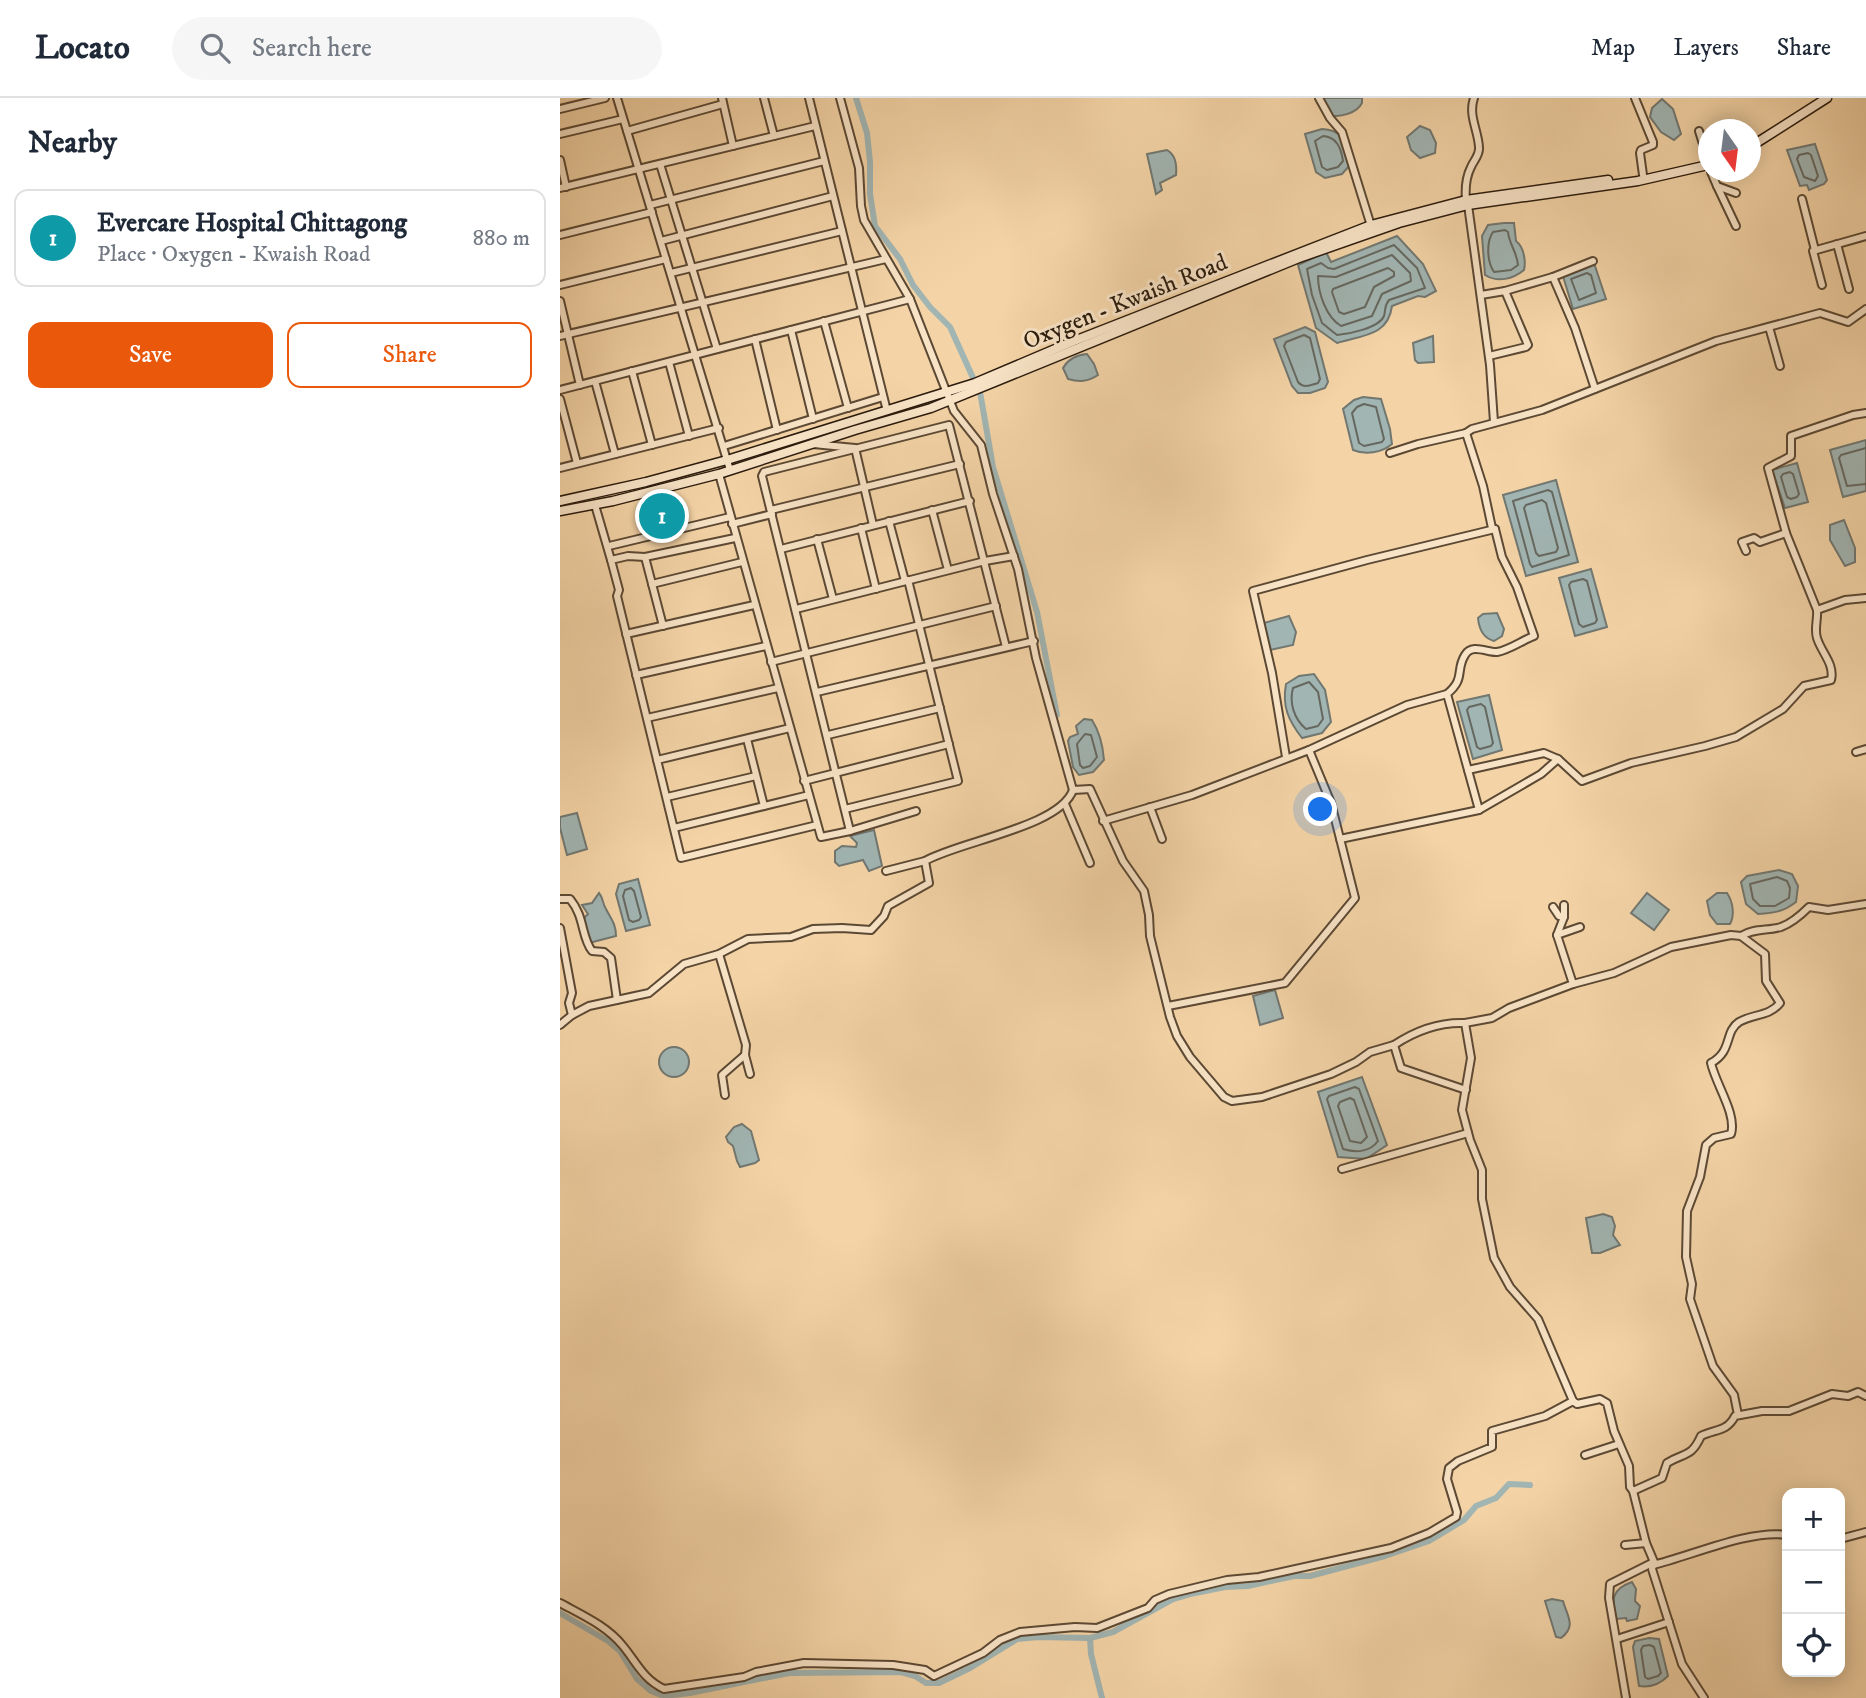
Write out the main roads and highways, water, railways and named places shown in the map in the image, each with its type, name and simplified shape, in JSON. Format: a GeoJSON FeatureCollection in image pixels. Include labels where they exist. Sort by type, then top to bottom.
{"type":"FeatureCollection","features":[{"type":"Feature","properties":{"kind":"main road"},"geometry":{"type":"LineString","coordinates":[[1761,137],[1817,98]]}},
{"type":"Feature","properties":{"kind":"main road"},"geometry":{"type":"LineString","coordinates":[[1761,138],[1827,98]]}},
{"type":"Feature","properties":{"kind":"main road","name":"Oxygen - Kwaish Road"},"geometry":{"type":"LineString","coordinates":[[560,511],[719,474],[931,408],[948,396],[1372,228],[1467,202],[1698,165]]}},
{"type":"Feature","properties":{"kind":"main road","name":"Oxygen - Kwaish Road"},"geometry":{"type":"LineString","coordinates":[[1467,202],[1649,179],[1698,166]]}},
{"type":"Feature","properties":{"kind":"main road","name":"Oxygen - Kwaish Road"},"geometry":{"type":"LineString","coordinates":[[560,501],[727,460],[975,387],[1109,338],[1372,228]]}},
{"type":"Feature","properties":{"kind":"water"},"geometry":{"type":"Polygon","coordinates":[[[1321,98],[1362,98],[1362,103],[1352,112],[1333,116],[1329,115],[1321,98]]]}},
{"type":"Feature","properties":{"kind":"water"},"geometry":{"type":"Polygon","coordinates":[[[1662,99],[1673,109],[1681,134],[1674,140],[1661,132],[1650,117],[1652,108],[1662,99]]]}},
{"type":"Feature","properties":{"kind":"water"},"geometry":{"type":"Polygon","coordinates":[[[1420,126],[1430,130],[1436,143],[1435,153],[1420,158],[1411,150],[1407,137],[1420,126]]]}},
{"type":"Feature","properties":{"kind":"water"},"geometry":{"type":"Polygon","coordinates":[[[1322,129],[1336,132],[1343,140],[1350,165],[1342,174],[1325,178],[1316,172],[1305,134],[1322,129]]]}},
{"type":"Feature","properties":{"kind":"water"},"geometry":{"type":"Polygon","coordinates":[[[1815,144],[1827,180],[1809,190],[1807,185],[1800,186],[1787,150],[1815,144]]]}},
{"type":"Feature","properties":{"kind":"water"},"geometry":{"type":"Polygon","coordinates":[[[1167,150],[1175,161],[1176,175],[1160,183],[1162,190],[1156,194],[1147,154],[1167,150]]]}},
{"type":"Feature","properties":{"kind":"water"},"geometry":{"type":"Polygon","coordinates":[[[1514,223],[1516,241],[1524,254],[1524,270],[1510,278],[1495,279],[1485,275],[1482,236],[1488,225],[1514,223]]]}},
{"type":"Feature","properties":{"kind":"water"},"geometry":{"type":"Polygon","coordinates":[[[1397,236],[1423,264],[1436,291],[1425,297],[1418,296],[1392,306],[1390,316],[1380,329],[1373,333],[1337,343],[1316,328],[1298,265],[1326,252],[1331,262],[1397,236]]]}},
{"type":"Feature","properties":{"kind":"water"},"geometry":{"type":"Polygon","coordinates":[[[1594,263],[1606,299],[1573,309],[1562,273],[1594,263]]]}},
{"type":"Feature","properties":{"kind":"water"},"geometry":{"type":"Polygon","coordinates":[[[1305,327],[1315,332],[1328,382],[1325,388],[1310,393],[1298,393],[1292,386],[1274,339],[1305,327]]]}},
{"type":"Feature","properties":{"kind":"water"},"geometry":{"type":"Polygon","coordinates":[[[1433,336],[1434,362],[1418,363],[1415,360],[1413,343],[1433,336]]]}},
{"type":"Feature","properties":{"kind":"water"},"geometry":{"type":"Polygon","coordinates":[[[1087,354],[1098,375],[1083,381],[1068,379],[1063,368],[1065,365],[1073,358],[1087,354]]]}},
{"type":"Feature","properties":{"kind":"water"},"geometry":{"type":"Polygon","coordinates":[[[1363,397],[1381,399],[1390,429],[1392,444],[1378,451],[1353,450],[1343,409],[1363,397]]]}},
{"type":"Feature","properties":{"kind":"water"},"geometry":{"type":"Polygon","coordinates":[[[1866,440],[1866,491],[1843,497],[1830,450],[1866,440]]]}},
{"type":"Feature","properties":{"kind":"water"},"geometry":{"type":"Polygon","coordinates":[[[1797,463],[1808,502],[1785,508],[1772,470],[1797,463]]]}},
{"type":"Feature","properties":{"kind":"water"},"geometry":{"type":"Polygon","coordinates":[[[1556,480],[1578,562],[1526,576],[1503,495],[1556,480]]]}},
{"type":"Feature","properties":{"kind":"water"},"geometry":{"type":"Polygon","coordinates":[[[1844,520],[1855,548],[1855,562],[1845,566],[1830,540],[1830,525],[1844,520]]]}},
{"type":"Feature","properties":{"kind":"water"},"geometry":{"type":"Polygon","coordinates":[[[1591,569],[1607,627],[1575,636],[1559,578],[1591,569]]]}},
{"type":"Feature","properties":{"kind":"water"},"geometry":{"type":"Polygon","coordinates":[[[1497,613],[1504,629],[1502,636],[1494,641],[1482,632],[1478,618],[1483,614],[1497,613]]]}},
{"type":"Feature","properties":{"kind":"water"},"geometry":{"type":"Polygon","coordinates":[[[1289,616],[1296,632],[1293,645],[1270,650],[1264,623],[1289,616]]]}},
{"type":"Feature","properties":{"kind":"water"},"geometry":{"type":"Polygon","coordinates":[[[1314,674],[1325,690],[1331,722],[1322,733],[1302,738],[1287,712],[1286,684],[1299,676],[1314,674]]]}},
{"type":"Feature","properties":{"kind":"water"},"geometry":{"type":"Polygon","coordinates":[[[1489,695],[1502,750],[1473,759],[1457,702],[1489,695]]]}},
{"type":"Feature","properties":{"kind":"water"},"geometry":{"type":"Polygon","coordinates":[[[1084,719],[1092,720],[1094,724],[1104,760],[1093,772],[1079,775],[1073,767],[1068,741],[1070,737],[1078,734],[1076,726],[1084,719]]]}},
{"type":"Feature","properties":{"kind":"water"},"geometry":{"type":"Polygon","coordinates":[[[577,813],[587,849],[567,855],[560,817],[577,813]]]}},
{"type":"Feature","properties":{"kind":"water"},"geometry":{"type":"Polygon","coordinates":[[[874,830],[882,866],[869,871],[863,860],[839,866],[835,862],[835,851],[842,846],[856,847],[857,843],[850,836],[874,830]]]}},
{"type":"Feature","properties":{"kind":"water"},"geometry":{"type":"Polygon","coordinates":[[[1779,870],[1792,874],[1798,886],[1796,902],[1778,911],[1758,914],[1746,904],[1741,882],[1747,876],[1779,870]]]}},
{"type":"Feature","properties":{"kind":"water"},"geometry":{"type":"Polygon","coordinates":[[[638,879],[650,925],[626,931],[616,894],[619,884],[638,879]]]}},
{"type":"Feature","properties":{"kind":"water"},"geometry":{"type":"Polygon","coordinates":[[[599,893],[614,925],[616,936],[589,943],[583,919],[588,914],[582,905],[592,903],[599,893]]]}},
{"type":"Feature","properties":{"kind":"water"},"geometry":{"type":"Polygon","coordinates":[[[1647,893],[1669,910],[1654,930],[1631,913],[1647,893]]]}},
{"type":"Feature","properties":{"kind":"water"},"geometry":{"type":"Polygon","coordinates":[[[1717,893],[1727,893],[1731,900],[1733,913],[1730,924],[1717,924],[1710,915],[1707,901],[1717,893]]]}},
{"type":"Feature","properties":{"kind":"water"},"geometry":{"type":"Polygon","coordinates":[[[1275,990],[1283,1018],[1260,1025],[1253,996],[1275,990]]]}},
{"type":"Feature","properties":{"kind":"water"},"geometry":{"type":"Polygon","coordinates":[[[674,1047],[685,1051],[689,1062],[685,1073],[674,1077],[663,1073],[659,1062],[663,1051],[674,1047]]]}},
{"type":"Feature","properties":{"kind":"water"},"geometry":{"type":"Polygon","coordinates":[[[1362,1077],[1387,1145],[1366,1159],[1338,1157],[1318,1092],[1362,1077]]]}},
{"type":"Feature","properties":{"kind":"water"},"geometry":{"type":"Polygon","coordinates":[[[742,1124],[751,1131],[759,1160],[740,1167],[733,1146],[726,1137],[734,1127],[742,1124]]]}},
{"type":"Feature","properties":{"kind":"water"},"geometry":{"type":"Polygon","coordinates":[[[1603,1214],[1612,1217],[1615,1226],[1613,1235],[1620,1245],[1600,1253],[1592,1253],[1586,1218],[1603,1214]]]}},
{"type":"Feature","properties":{"kind":"water"},"geometry":{"type":"Polygon","coordinates":[[[1632,1582],[1636,1589],[1635,1601],[1640,1606],[1637,1619],[1616,1619],[1615,1596],[1620,1588],[1632,1582]]]}},
{"type":"Feature","properties":{"kind":"water"},"geometry":{"type":"Polygon","coordinates":[[[1545,1601],[1563,1601],[1570,1621],[1569,1629],[1561,1638],[1556,1637],[1545,1601]]]}},
{"type":"Feature","properties":{"kind":"water"},"geometry":{"type":"Polygon","coordinates":[[[1659,1639],[1668,1676],[1655,1685],[1639,1686],[1633,1647],[1635,1641],[1659,1639]]]}},
{"type":"Feature","properties":{"kind":"waterway"},"geometry":{"type":"LineString","coordinates":[[856,98],[867,133],[870,194],[875,226],[900,259],[913,285],[950,327],[974,380]]}},
{"type":"Feature","properties":{"kind":"waterway"},"geometry":{"type":"LineString","coordinates":[[980,392],[993,467],[1037,612],[1057,715]]}},
{"type":"Feature","properties":{"kind":"waterway"},"geometry":{"type":"LineString","coordinates":[[560,1613],[608,1641],[620,1651],[637,1679],[651,1691],[664,1696],[789,1673],[901,1672],[926,1683],[939,1683],[970,1668],[1017,1639],[1090,1638],[1113,1632],[1173,1599],[1190,1594],[1294,1576],[1310,1576],[1385,1556],[1429,1541],[1464,1520],[1476,1506],[1496,1498],[1509,1484],[1530,1485]]}},
{"type":"Feature","properties":{"kind":"waterway"},"geometry":{"type":"LineString","coordinates":[[1090,1638],[1091,1654],[1102,1698]]}},
{"type":"Feature","properties":{"kind":"place","name":"Evercare Hospital Chittagong"},"geometry":{"type":"Point","coordinates":[662,516]}}]}
